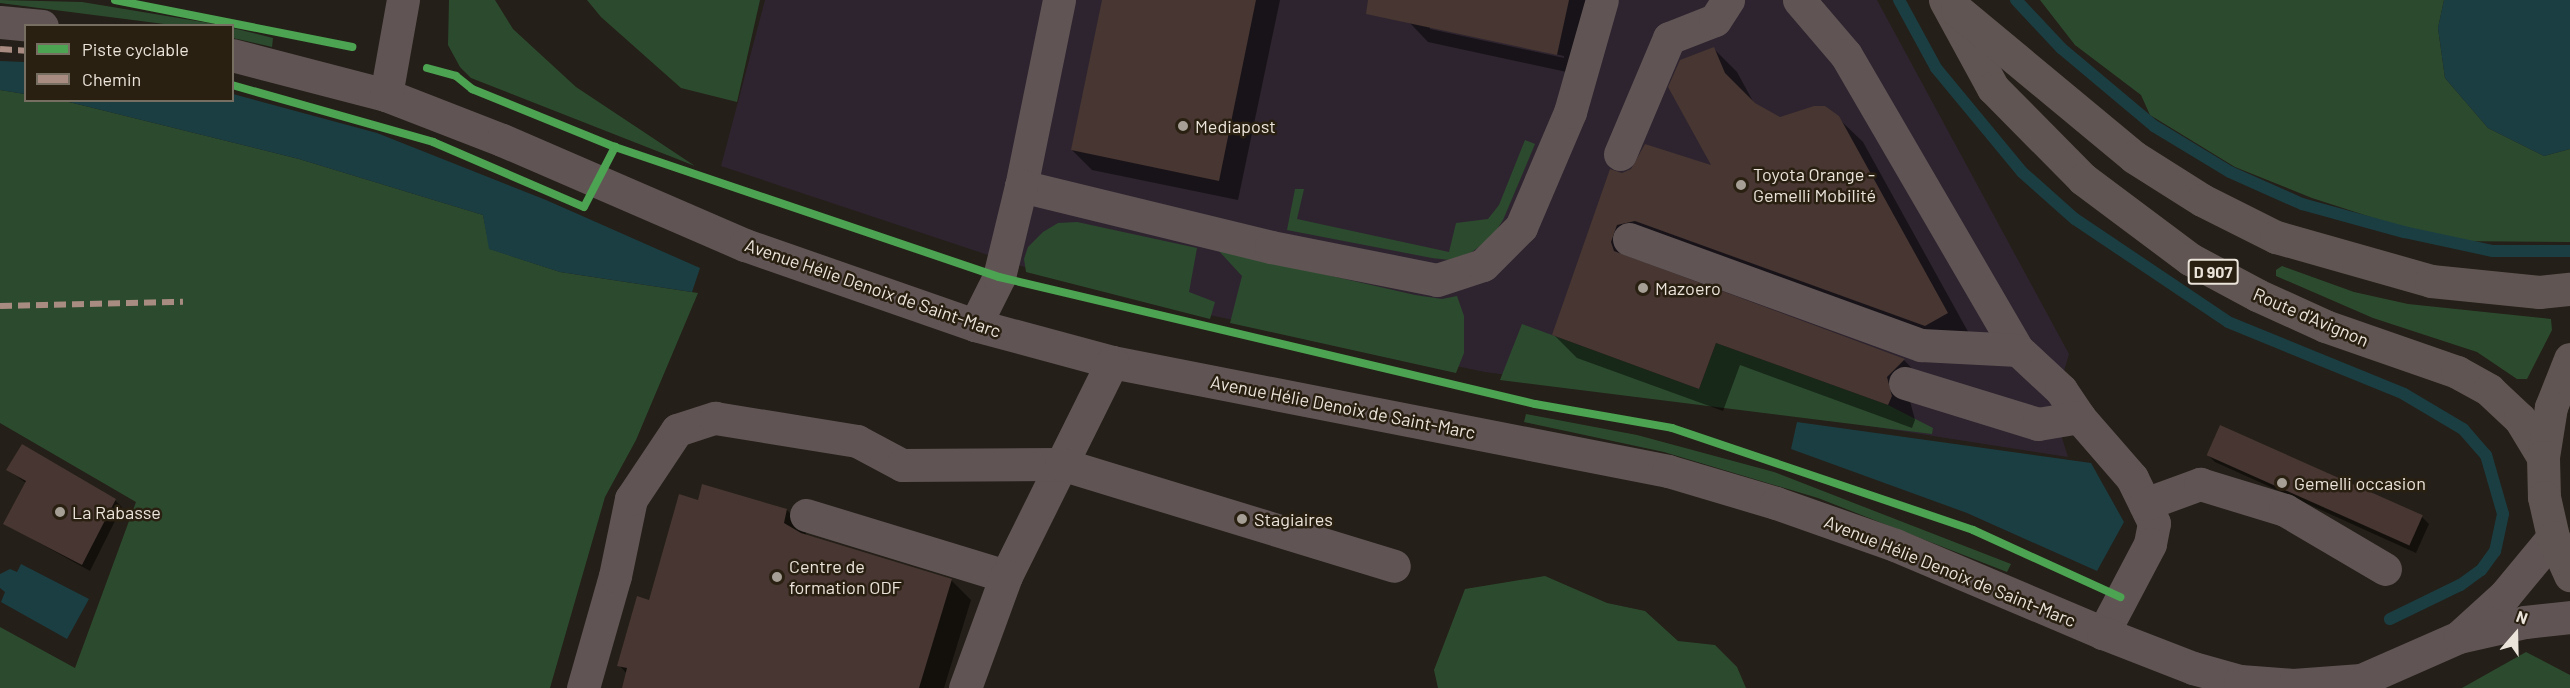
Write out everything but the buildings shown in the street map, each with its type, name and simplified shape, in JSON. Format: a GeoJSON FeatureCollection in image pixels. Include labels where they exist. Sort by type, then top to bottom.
{"type":"FeatureCollection","features":[{"type":"Feature","properties":{"kind":"main road","name":"Route d'Avignon"},"geometry":{"type":"LineString","coordinates":[[1945,1],[2134,157],[2202,200],[2276,237],[2431,281],[2539,292],[2570,290]]}},
{"type":"Feature","properties":{"kind":"main road","name":"Route d'Avignon"},"geometry":{"type":"LineString","coordinates":[[1945,1],[1993,88],[2083,179],[2190,259],[2257,296],[2325,326],[2457,372],[2489,390],[2520,419],[2543,457]]}},
{"type":"Feature","properties":{"kind":"main road","name":"D 907"},"geometry":{"type":"LineString","coordinates":[[2570,359],[2551,407],[2543,457],[2544,497],[2553,537],[2570,575]]}},
{"type":"Feature","properties":{"kind":"street"},"geometry":{"type":"LineString","coordinates":[[386,94],[403,0]]}},
{"type":"Feature","properties":{"kind":"street"},"geometry":{"type":"LineString","coordinates":[[975,325],[999,277],[1021,186],[1059,0]]}},
{"type":"Feature","properties":{"kind":"street"},"geometry":{"type":"LineString","coordinates":[[1021,186],[1271,247],[1437,280],[1483,265],[1521,227],[1570,112],[1602,0]]}},
{"type":"Feature","properties":{"kind":"street"},"geometry":{"type":"LineString","coordinates":[[1620,154],[1669,38],[1714,20],[1728,0]]}},
{"type":"Feature","properties":{"kind":"street"},"geometry":{"type":"LineString","coordinates":[[1799,0],[1846,55],[2018,350],[2061,390],[2079,417],[2132,478],[2145,504],[2154,523],[2150,544],[2103,633]]}},
{"type":"Feature","properties":{"kind":"street"},"geometry":{"type":"LineString","coordinates":[[0,22],[24,24]]}},
{"type":"Feature","properties":{"kind":"street","name":"Avenue Hélie Denoix de Saint-Marc"},"geometry":{"type":"LineString","coordinates":[[234,56],[386,94],[502,140],[745,245],[975,325],[1112,362],[1668,471],[1776,503],[1895,545],[2103,633],[2211,673],[2240,681],[2293,685],[2361,680],[2459,637],[2525,622],[2570,617]]}},
{"type":"Feature","properties":{"kind":"street"},"geometry":{"type":"LineString","coordinates":[[1629,239],[1921,345],[2018,350]]}},
{"type":"Feature","properties":{"kind":"street"},"geometry":{"type":"LineString","coordinates":[[965,688],[1006,576],[1112,362]]}},
{"type":"Feature","properties":{"kind":"street"},"geometry":{"type":"LineString","coordinates":[[1905,383],[2038,424],[2079,417]]}},
{"type":"Feature","properties":{"kind":"street"},"geometry":{"type":"LineString","coordinates":[[583,688],[615,576],[632,499],[677,430],[715,418],[857,441],[902,465],[1061,464],[1395,566]]}},
{"type":"Feature","properties":{"kind":"street"},"geometry":{"type":"LineString","coordinates":[[2145,504],[2200,484],[2285,510],[2385,569]]}},
{"type":"Feature","properties":{"kind":"street"},"geometry":{"type":"LineString","coordinates":[[806,515],[1006,576]]}},
{"type":"Feature","properties":{"kind":"street","name":"Avenue Hélie Denoix de Saint-Marc"},"geometry":{"type":"LineString","coordinates":[[2459,637],[2505,596],[2553,537]]}},
{"type":"Feature","properties":{"kind":"shaded area"},"geometry":{"type":"Polygon","coordinates":[[[765,0],[1877,0],[2069,354],[2053,409],[2068,457],[1735,405],[1485,372],[1180,309],[1063,280],[721,166],[765,0]]]}},
{"type":"Feature","properties":{"kind":"green space"},"geometry":{"type":"Polygon","coordinates":[[[0,0],[82,2],[215,24],[164,24],[0,3],[0,0]]]}},
{"type":"Feature","properties":{"kind":"green space"},"geometry":{"type":"Polygon","coordinates":[[[449,0],[495,0],[513,29],[576,87],[695,166],[471,78],[460,67],[448,45],[449,0]]]}},
{"type":"Feature","properties":{"kind":"green space"},"geometry":{"type":"Polygon","coordinates":[[[587,0],[760,0],[737,102],[681,88],[601,17],[587,0]]]}},
{"type":"Feature","properties":{"kind":"green space"},"geometry":{"type":"Polygon","coordinates":[[[2040,0],[2444,0],[2438,28],[2445,78],[2488,128],[2544,156],[2570,149],[2570,242],[2445,241],[2312,198],[2235,167],[2150,115],[2141,95],[2075,45],[2040,0]]]}},
{"type":"Feature","properties":{"kind":"green space"},"geometry":{"type":"Polygon","coordinates":[[[234,28],[273,38],[272,47],[234,38],[234,28]]]}},
{"type":"Feature","properties":{"kind":"green space"},"geometry":{"type":"Polygon","coordinates":[[[0,90],[24,94],[24,102],[69,102],[299,159],[483,215],[490,249],[560,272],[698,293],[636,440],[605,497],[550,688],[0,688],[0,627],[75,668],[136,502],[0,423],[0,90]]]}},
{"type":"Feature","properties":{"kind":"green space"},"geometry":{"type":"Polygon","coordinates":[[[1525,140],[1535,144],[1503,220],[1492,237],[1472,252],[1450,260],[1432,258],[1287,230],[1295,189],[1304,189],[1297,219],[1449,252],[1456,223],[1488,219],[1499,205],[1525,140]]]}},
{"type":"Feature","properties":{"kind":"green space"},"geometry":{"type":"Polygon","coordinates":[[[1077,222],[1197,248],[1189,292],[1215,302],[1210,319],[1026,272],[1024,259],[1028,247],[1043,232],[1058,223],[1077,222]]]}},
{"type":"Feature","properties":{"kind":"green space"},"geometry":{"type":"Polygon","coordinates":[[[1218,250],[1415,295],[1442,299],[1457,296],[1464,316],[1464,353],[1456,373],[1230,323],[1242,276],[1218,250]]]}},
{"type":"Feature","properties":{"kind":"green space"},"geometry":{"type":"Polygon","coordinates":[[[2282,266],[2354,292],[2408,304],[2551,319],[2552,330],[2527,379],[2517,379],[2477,352],[2373,318],[2276,276],[2276,270],[2282,266]]]}},
{"type":"Feature","properties":{"kind":"green space"},"geometry":{"type":"Polygon","coordinates":[[[1522,324],[1699,389],[1716,343],[1888,405],[1933,428],[1932,434],[1500,380],[1522,324]]]}},
{"type":"Feature","properties":{"kind":"green space"},"geometry":{"type":"Polygon","coordinates":[[[1526,414],[1637,435],[1774,472],[2011,564],[2007,572],[1818,498],[1664,452],[1524,422],[1526,414]]]}},
{"type":"Feature","properties":{"kind":"green space"},"geometry":{"type":"Polygon","coordinates":[[[1545,576],[1607,603],[1645,611],[1678,641],[1715,645],[1737,667],[1746,688],[1438,688],[1434,670],[1465,589],[1545,576]]]}},
{"type":"Feature","properties":{"kind":"green space"},"geometry":{"type":"Polygon","coordinates":[[[2526,652],[2570,675],[2570,688],[2462,688],[2526,652]]]}},
{"type":"Feature","properties":{"kind":"water"},"geometry":{"type":"Polygon","coordinates":[[[2444,0],[2570,0],[2570,149],[2544,156],[2488,128],[2445,78],[2438,28],[2444,0]]]}},
{"type":"Feature","properties":{"kind":"water"},"geometry":{"type":"Polygon","coordinates":[[[0,61],[24,62],[24,94],[0,90],[0,61]]]}},
{"type":"Feature","properties":{"kind":"water"},"geometry":{"type":"Polygon","coordinates":[[[234,94],[377,133],[546,200],[700,268],[692,292],[560,272],[489,249],[483,215],[299,159],[69,102],[234,102],[234,94]]]}},
{"type":"Feature","properties":{"kind":"water"},"geometry":{"type":"Polygon","coordinates":[[[1797,422],[2091,463],[2124,522],[2097,571],[1967,513],[1791,449],[1797,422]]]}},
{"type":"Feature","properties":{"kind":"water"},"geometry":{"type":"Polygon","coordinates":[[[21,564],[89,599],[67,639],[1,602],[5,592],[0,588],[0,574],[10,569],[17,572],[21,564]]]}},
{"type":"Feature","properties":{"kind":"waterway"},"geometry":{"type":"LineString","coordinates":[[1899,0],[1936,68],[2022,172],[2075,219],[2228,322],[2404,394],[2463,429],[2486,455],[2503,514],[2495,551],[2481,570],[2460,585],[2390,619]]}},
{"type":"Feature","properties":{"kind":"waterway"},"geometry":{"type":"LineString","coordinates":[[2016,0],[2061,48],[2154,126],[2230,172],[2302,204],[2404,232],[2493,251],[2570,251]]}},
{"type":"Feature","properties":{"kind":"marked path"},"geometry":{"type":"LineString","coordinates":[[0,49],[24,51]]}},
{"type":"Feature","properties":{"kind":"marked path"},"geometry":{"type":"LineString","coordinates":[[0,306],[183,302]]}},
{"type":"Feature","properties":{"kind":"cycle path"},"geometry":{"type":"LineString","coordinates":[[115,0],[352,47]]}},
{"type":"Feature","properties":{"kind":"cycle path"},"geometry":{"type":"LineString","coordinates":[[427,68],[456,76],[472,89],[615,147],[999,277],[1535,404],[1672,428],[1973,530],[2120,597]]}},
{"type":"Feature","properties":{"kind":"cycle path"},"geometry":{"type":"LineString","coordinates":[[234,86],[433,142],[584,207],[615,147]]}},
{"type":"Feature","properties":{"kind":"place","name":"Mediapost"},"geometry":{"type":"Point","coordinates":[1183,126]}},
{"type":"Feature","properties":{"kind":"place","name":"Toyota Orange - Gemelli Mobilité"},"geometry":{"type":"Point","coordinates":[1741,185]}},
{"type":"Feature","properties":{"kind":"place","name":"Mazoero"},"geometry":{"type":"Point","coordinates":[1643,288]}},
{"type":"Feature","properties":{"kind":"place","name":"Gemelli occasion"},"geometry":{"type":"Point","coordinates":[2282,483]}},
{"type":"Feature","properties":{"kind":"place","name":"La Rabasse"},"geometry":{"type":"Point","coordinates":[60,512]}},
{"type":"Feature","properties":{"kind":"place","name":"Stagiaires"},"geometry":{"type":"Point","coordinates":[1242,519]}},
{"type":"Feature","properties":{"kind":"place","name":"Centre de formation ODF"},"geometry":{"type":"Point","coordinates":[777,577]}}]}
